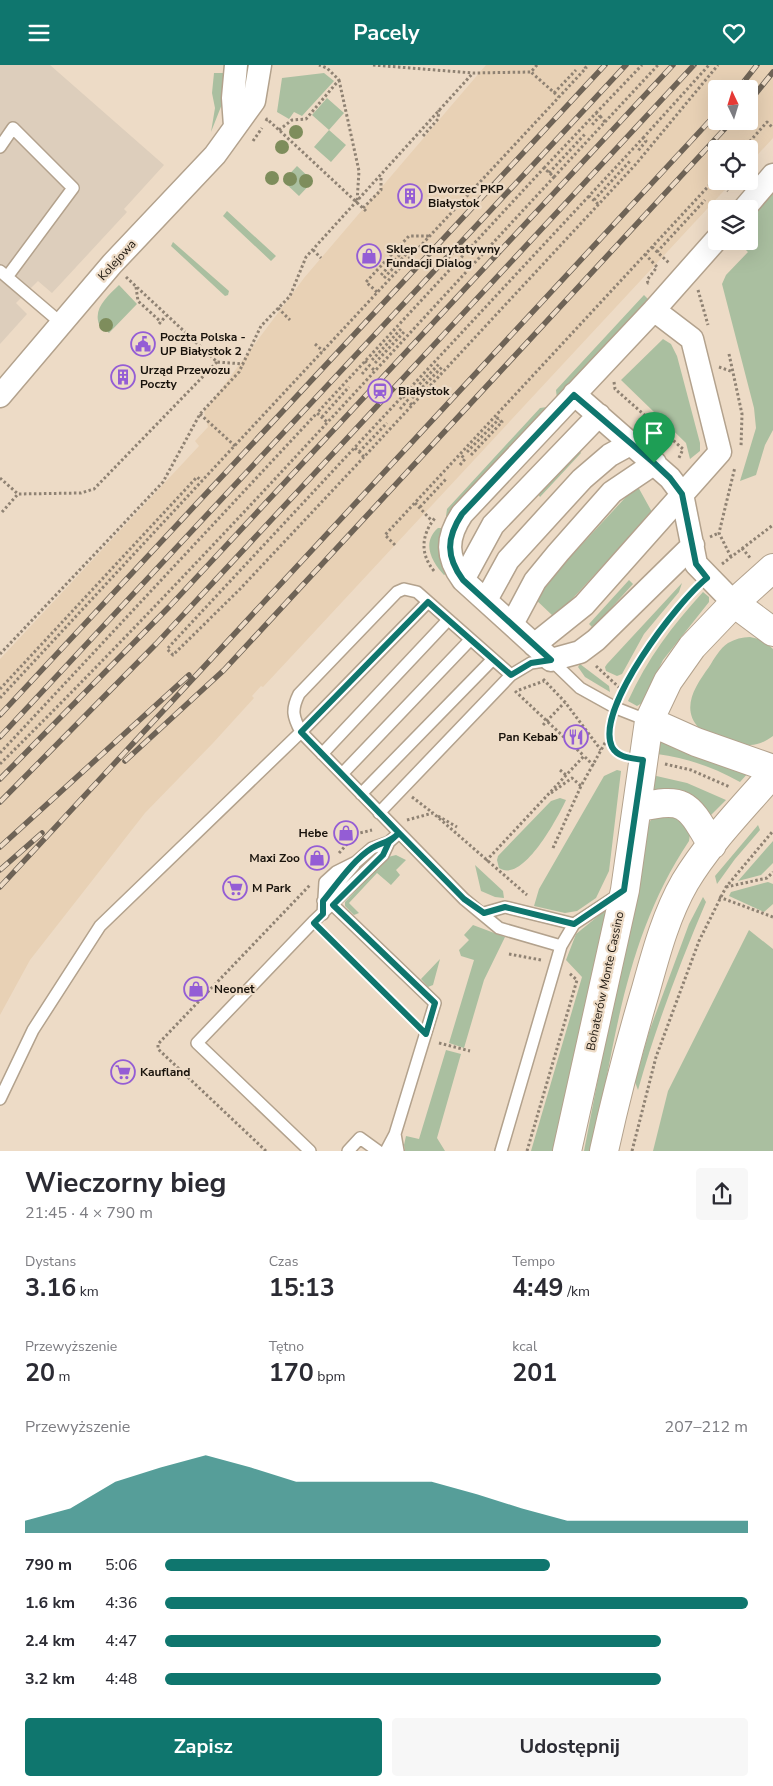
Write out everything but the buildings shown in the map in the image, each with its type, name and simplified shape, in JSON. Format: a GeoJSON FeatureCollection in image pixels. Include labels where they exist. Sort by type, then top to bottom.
{"type":"FeatureCollection","features":[{"type":"Feature","properties":{"kind":"street"},"geometry":{"type":"LineString","coordinates":[[235,126],[233,98],[236,65]]}},
{"type":"Feature","properties":{"kind":"street","name":"Kolejowa"},"geometry":{"type":"LineString","coordinates":[[0,395],[112,264],[215,155],[254,101],[260,65]]}},
{"type":"Feature","properties":{"kind":"street"},"geometry":{"type":"LineString","coordinates":[[752,200],[773,175]]}},
{"type":"Feature","properties":{"kind":"street"},"geometry":{"type":"LineString","coordinates":[[540,662],[512,624],[463,580],[454,569],[450,542],[453,527],[462,514],[654,311],[708,249]]}},
{"type":"Feature","properties":{"kind":"street"},"geometry":{"type":"LineString","coordinates":[[512,624],[535,581],[612,492],[669,478],[720,452],[692,339],[654,311]]}},
{"type":"Feature","properties":{"kind":"street"},"geometry":{"type":"LineString","coordinates":[[574,395],[632,443],[669,478],[693,545],[696,564],[707,578],[734,603],[773,632]]}},
{"type":"Feature","properties":{"kind":"street"},"geometry":{"type":"LineString","coordinates":[[463,580],[492,525],[599,415]]}},
{"type":"Feature","properties":{"kind":"street"},"geometry":{"type":"LineString","coordinates":[[486,600],[508,560],[569,493],[594,468],[632,443]]}},
{"type":"Feature","properties":{"kind":"street"},"geometry":{"type":"LineString","coordinates":[[540,662],[584,605],[669,478]]}},
{"type":"Feature","properties":{"kind":"street"},"geometry":{"type":"LineString","coordinates":[[540,662],[580,652],[596,640],[693,545]]}},
{"type":"Feature","properties":{"kind":"street"},"geometry":{"type":"LineString","coordinates":[[734,603],[773,568]]}},
{"type":"Feature","properties":{"kind":"street","name":"Bohaterów Monte Cassino"},"geometry":{"type":"LineString","coordinates":[[567,1151],[624,890],[649,721],[668,681],[692,647],[734,603]]}},
{"type":"Feature","properties":{"kind":"street"},"geometry":{"type":"LineString","coordinates":[[604,1151],[622,1069],[660,941],[685,882],[712,845],[773,771],[649,721]]}},
{"type":"Feature","properties":{"kind":"street"},"geometry":{"type":"LineString","coordinates":[[637,808],[663,802],[681,804],[694,815],[712,845]]}},
{"type":"Feature","properties":{"kind":"lane"},"geometry":{"type":"LineString","coordinates":[[0,147],[13,128],[73,188],[4,274],[61,323]]}},
{"type":"Feature","properties":{"kind":"lane"},"geometry":{"type":"LineString","coordinates":[[511,675],[412,589],[397,592],[299,694],[293,706],[293,717],[301,732],[464,899],[484,913],[499,928],[561,946]]}},
{"type":"Feature","properties":{"kind":"lane"},"geometry":{"type":"LineString","coordinates":[[0,1099],[33,1030],[100,926],[301,732],[428,602]]}},
{"type":"Feature","properties":{"kind":"lane"},"geometry":{"type":"LineString","coordinates":[[322,753],[448,620]]}},
{"type":"Feature","properties":{"kind":"lane"},"geometry":{"type":"LineString","coordinates":[[342,774],[470,640]]}},
{"type":"Feature","properties":{"kind":"lane"},"geometry":{"type":"LineString","coordinates":[[362,794],[492,659]]}},
{"type":"Feature","properties":{"kind":"lane"},"geometry":{"type":"LineString","coordinates":[[379,813],[511,675],[540,662],[616,708],[649,721]]}},
{"type":"Feature","properties":{"kind":"lane"},"geometry":{"type":"LineString","coordinates":[[310,1151],[197,1043],[323,914],[328,903],[356,862],[372,848],[389,842],[399,833]]}},
{"type":"Feature","properties":{"kind":"lane"},"geometry":{"type":"LineString","coordinates":[[328,903],[383,855],[389,842]]}},
{"type":"Feature","properties":{"kind":"lane"},"geometry":{"type":"LineString","coordinates":[[501,1151],[561,946],[574,924],[624,890]]}},
{"type":"Feature","properties":{"kind":"lane"},"geometry":{"type":"LineString","coordinates":[[328,903],[435,1003],[395,1134],[386,1151]]}},
{"type":"Feature","properties":{"kind":"lane"},"geometry":{"type":"LineString","coordinates":[[484,913],[505,907],[574,924]]}},
{"type":"Feature","properties":{"kind":"lane"},"geometry":{"type":"LineString","coordinates":[[395,1134],[399,1150]]}},
{"type":"Feature","properties":{"kind":"lane"},"geometry":{"type":"LineString","coordinates":[[348,1151],[360,1138],[378,1151]]}},
{"type":"Feature","properties":{"kind":"path"},"geometry":{"type":"LineString","coordinates":[[319,65],[327,68],[339,80],[358,171],[357,202]]}},
{"type":"Feature","properties":{"kind":"path"},"geometry":{"type":"LineString","coordinates":[[373,65],[473,73],[531,72],[558,97]]}},
{"type":"Feature","properties":{"kind":"path"},"geometry":{"type":"LineString","coordinates":[[531,72],[537,65]]}},
{"type":"Feature","properties":{"kind":"path"},"geometry":{"type":"LineString","coordinates":[[383,277],[400,258],[430,236],[586,68],[583,65]]}},
{"type":"Feature","properties":{"kind":"path"},"geometry":{"type":"LineString","coordinates":[[373,362],[544,168],[642,65]]}},
{"type":"Feature","properties":{"kind":"path"},"geometry":{"type":"LineString","coordinates":[[0,753],[365,361],[402,330],[554,177],[658,65]]}},
{"type":"Feature","properties":{"kind":"path"},"geometry":{"type":"LineString","coordinates":[[411,397],[589,196],[710,65]]}},
{"type":"Feature","properties":{"kind":"path"},"geometry":{"type":"LineString","coordinates":[[440,365],[412,405],[240,589],[173,655],[167,649],[402,396],[440,365],[598,204],[652,146],[718,65]]}},
{"type":"Feature","properties":{"kind":"path"},"geometry":{"type":"LineString","coordinates":[[554,93],[576,71]]}},
{"type":"Feature","properties":{"kind":"path"},"geometry":{"type":"LineString","coordinates":[[0,654],[163,482],[200,414],[239,372],[261,326],[290,296],[306,257],[473,73]]}},
{"type":"Feature","properties":{"kind":"path"},"geometry":{"type":"LineString","coordinates":[[339,80],[306,119],[292,120],[279,130],[365,210],[381,190],[381,175]]}},
{"type":"Feature","properties":{"kind":"path"},"geometry":{"type":"LineString","coordinates":[[419,133],[425,137],[438,119],[439,110]]}},
{"type":"Feature","properties":{"kind":"path"},"geometry":{"type":"LineString","coordinates":[[596,113],[606,122]]}},
{"type":"Feature","properties":{"kind":"path"},"geometry":{"type":"LineString","coordinates":[[592,125],[600,117]]}},
{"type":"Feature","properties":{"kind":"path"},"geometry":{"type":"LineString","coordinates":[[751,140],[767,122],[773,128]]}},
{"type":"Feature","properties":{"kind":"path"},"geometry":{"type":"LineString","coordinates":[[549,173],[585,134]]}},
{"type":"Feature","properties":{"kind":"path"},"geometry":{"type":"LineString","coordinates":[[643,138],[652,146]]}},
{"type":"Feature","properties":{"kind":"path"},"geometry":{"type":"LineString","coordinates":[[638,151],[646,141]]}},
{"type":"Feature","properties":{"kind":"path"},"geometry":{"type":"LineString","coordinates":[[594,200],[631,160]]}},
{"type":"Feature","properties":{"kind":"path"},"geometry":{"type":"LineString","coordinates":[[544,168],[554,177]]}},
{"type":"Feature","properties":{"kind":"path"},"geometry":{"type":"LineString","coordinates":[[395,545],[385,535],[460,454],[497,418],[645,254],[708,188]]}},
{"type":"Feature","properties":{"kind":"path"},"geometry":{"type":"LineString","coordinates":[[589,196],[598,204]]}},
{"type":"Feature","properties":{"kind":"path"},"geometry":{"type":"LineString","coordinates":[[657,252],[705,200]]}},
{"type":"Feature","properties":{"kind":"path"},"geometry":{"type":"LineString","coordinates":[[377,292],[366,282],[400,243],[409,236],[430,236]]}},
{"type":"Feature","properties":{"kind":"path"},"geometry":{"type":"LineString","coordinates":[[400,243],[409,251]]}},
{"type":"Feature","properties":{"kind":"path"},"geometry":{"type":"LineString","coordinates":[[652,247],[671,263]]}},
{"type":"Feature","properties":{"kind":"path"},"geometry":{"type":"LineString","coordinates":[[313,249],[321,258]]}},
{"type":"Feature","properties":{"kind":"path"},"geometry":{"type":"LineString","coordinates":[[0,698],[377,292],[409,251]]}},
{"type":"Feature","properties":{"kind":"path"},"geometry":{"type":"LineString","coordinates":[[645,254],[657,267],[647,280],[648,283],[659,273]]}},
{"type":"Feature","properties":{"kind":"path"},"geometry":{"type":"LineString","coordinates":[[112,264],[217,362],[244,364]]}},
{"type":"Feature","properties":{"kind":"path"},"geometry":{"type":"LineString","coordinates":[[136,287],[138,301],[160,323],[166,316]]}},
{"type":"Feature","properties":{"kind":"path"},"geometry":{"type":"LineString","coordinates":[[692,295],[698,288],[709,332]]}},
{"type":"Feature","properties":{"kind":"path"},"geometry":{"type":"LineString","coordinates":[[278,308],[290,320]]}},
{"type":"Feature","properties":{"kind":"path"},"geometry":{"type":"LineString","coordinates":[[0,764],[130,632],[327,422],[374,370],[402,330]]}},
{"type":"Feature","properties":{"kind":"path"},"geometry":{"type":"LineString","coordinates":[[315,344],[323,351]]}},
{"type":"Feature","properties":{"kind":"path"},"geometry":{"type":"LineString","coordinates":[[716,359],[719,367],[733,372],[730,354]]}},
{"type":"Feature","properties":{"kind":"path"},"geometry":{"type":"LineString","coordinates":[[365,361],[374,370]]}},
{"type":"Feature","properties":{"kind":"path"},"geometry":{"type":"LineString","coordinates":[[0,478],[18,494],[81,493],[94,489],[217,362]]}},
{"type":"Feature","properties":{"kind":"path"},"geometry":{"type":"LineString","coordinates":[[362,374],[369,366]]}},
{"type":"Feature","properties":{"kind":"path"},"geometry":{"type":"LineString","coordinates":[[618,374],[614,381],[615,389],[683,449],[669,478]]}},
{"type":"Feature","properties":{"kind":"path"},"geometry":{"type":"LineString","coordinates":[[322,417],[349,387]]}},
{"type":"Feature","properties":{"kind":"path"},"geometry":{"type":"LineString","coordinates":[[402,396],[412,405]]}},
{"type":"Feature","properties":{"kind":"path"},"geometry":{"type":"LineString","coordinates":[[400,409],[407,401]]}},
{"type":"Feature","properties":{"kind":"path"},"geometry":{"type":"LineString","coordinates":[[317,413],[327,422]]}},
{"type":"Feature","properties":{"kind":"path"},"geometry":{"type":"LineString","coordinates":[[200,414],[235,446]]}},
{"type":"Feature","properties":{"kind":"path"},"geometry":{"type":"LineString","coordinates":[[469,454],[495,426],[497,418]]}},
{"type":"Feature","properties":{"kind":"path"},"geometry":{"type":"LineString","coordinates":[[359,452],[387,423]]}},
{"type":"Feature","properties":{"kind":"path"},"geometry":{"type":"LineString","coordinates":[[354,448],[364,457]]}},
{"type":"Feature","properties":{"kind":"path"},"geometry":{"type":"LineString","coordinates":[[460,454],[465,459],[460,465]]}},
{"type":"Feature","properties":{"kind":"path"},"geometry":{"type":"LineString","coordinates":[[0,689],[197,477],[202,481]]}},
{"type":"Feature","properties":{"kind":"path"},"geometry":{"type":"LineString","coordinates":[[420,507],[447,478]]}},
{"type":"Feature","properties":{"kind":"path"},"geometry":{"type":"LineString","coordinates":[[2,512],[18,494]]}},
{"type":"Feature","properties":{"kind":"path"},"geometry":{"type":"LineString","coordinates":[[553,848],[581,786],[594,766],[610,734],[616,708],[643,654],[663,625],[694,589],[742,547],[773,525]]}},
{"type":"Feature","properties":{"kind":"path"},"geometry":{"type":"LineString","coordinates":[[510,697],[540,662],[565,702],[602,750]]}},
{"type":"Feature","properties":{"kind":"path"},"geometry":{"type":"LineString","coordinates":[[515,691],[594,766]]}},
{"type":"Feature","properties":{"kind":"path"},"geometry":{"type":"LineString","coordinates":[[543,725],[565,702]]}},
{"type":"Feature","properties":{"kind":"path"},"geometry":{"type":"LineString","coordinates":[[610,734],[613,748],[623,757],[704,775],[751,799]]}},
{"type":"Feature","properties":{"kind":"path"},"geometry":{"type":"LineString","coordinates":[[486,861],[584,756]]}},
{"type":"Feature","properties":{"kind":"path"},"geometry":{"type":"LineString","coordinates":[[560,770],[566,775]]}},
{"type":"Feature","properties":{"kind":"path"},"geometry":{"type":"LineString","coordinates":[[544,797],[572,778],[581,786]]}},
{"type":"Feature","properties":{"kind":"path"},"geometry":{"type":"LineString","coordinates":[[413,799],[457,827]]}},
{"type":"Feature","properties":{"kind":"path"},"geometry":{"type":"LineString","coordinates":[[632,1151],[656,1057],[698,941],[719,897],[773,831]]}},
{"type":"Feature","properties":{"kind":"path"},"geometry":{"type":"LineString","coordinates":[[726,887],[766,878],[773,872]]}},
{"type":"Feature","properties":{"kind":"path"},"geometry":{"type":"LineString","coordinates":[[302,893],[312,904],[314,923],[434,1042],[470,1051]]}},
{"type":"Feature","properties":{"kind":"path"},"geometry":{"type":"LineString","coordinates":[[719,897],[773,917]]}},
{"type":"Feature","properties":{"kind":"path"},"geometry":{"type":"LineString","coordinates":[[158,1044],[158,1049],[266,1151]]}},
{"type":"Feature","properties":{"kind":"shaded area"},"geometry":{"type":"Polygon","coordinates":[[[0,65],[50,65],[164,165],[124,209],[127,212],[52,293],[38,281],[16,303],[27,314],[0,344],[0,65]]]}},
{"type":"Feature","properties":{"kind":"shaded area"},"geometry":{"type":"Polygon","coordinates":[[[486,65],[773,65],[773,138],[758,154],[758,140],[708,140],[708,190],[725,190],[715,200],[708,200],[708,208],[263,687],[261,686],[252,696],[254,698],[213,743],[145,813],[30,960],[0,1015],[0,659],[199,446],[195,441],[208,427],[204,412],[304,278],[486,65]]]}},
{"type":"Feature","properties":{"kind":"green space"},"geometry":{"type":"Polygon","coordinates":[[[214,73],[228,73],[224,99],[211,132],[215,108],[212,93],[214,73]]]}},
{"type":"Feature","properties":{"kind":"green space"},"geometry":{"type":"Polygon","coordinates":[[[324,73],[334,81],[302,116],[294,112],[289,119],[277,112],[282,78],[324,73]]]}},
{"type":"Feature","properties":{"kind":"green space"},"geometry":{"type":"Polygon","coordinates":[[[327,98],[344,113],[329,130],[312,115],[327,98]]]}},
{"type":"Feature","properties":{"kind":"green space"},"geometry":{"type":"Polygon","coordinates":[[[329,130],[346,145],[331,162],[314,147],[329,130]]]}},
{"type":"Feature","properties":{"kind":"green space"},"geometry":{"type":"Polygon","coordinates":[[[297,166],[313,181],[299,196],[283,181],[297,166]]]}},
{"type":"Feature","properties":{"kind":"green space"},"geometry":{"type":"Polygon","coordinates":[[[773,190],[773,430],[765,445],[756,475],[740,481],[756,428],[754,408],[722,284],[726,275],[748,252],[746,250],[758,250],[758,206],[773,190]]]}},
{"type":"Feature","properties":{"kind":"green space"},"geometry":{"type":"Polygon","coordinates":[[[227,211],[276,256],[271,261],[223,216],[227,211]]]}},
{"type":"Feature","properties":{"kind":"green space"},"geometry":{"type":"Polygon","coordinates":[[[173,242],[229,291],[228,295],[225,296],[171,246],[173,242]]]}},
{"type":"Feature","properties":{"kind":"green space"},"geometry":{"type":"Polygon","coordinates":[[[119,285],[137,304],[109,333],[99,324],[98,313],[110,293],[119,285]]]}},
{"type":"Feature","properties":{"kind":"green space"},"geometry":{"type":"Polygon","coordinates":[[[644,295],[650,301],[557,399],[556,390],[644,295]]]}},
{"type":"Feature","properties":{"kind":"green space"},"geometry":{"type":"Polygon","coordinates":[[[663,339],[671,344],[677,356],[700,443],[700,451],[690,459],[686,443],[621,380],[663,339]]]}},
{"type":"Feature","properties":{"kind":"green space"},"geometry":{"type":"Polygon","coordinates":[[[547,407],[550,409],[449,519],[446,516],[447,509],[540,408],[547,407]]]}},
{"type":"Feature","properties":{"kind":"green space"},"geometry":{"type":"Polygon","coordinates":[[[579,450],[581,453],[540,497],[538,494],[579,450]]]}},
{"type":"Feature","properties":{"kind":"green space"},"geometry":{"type":"Polygon","coordinates":[[[637,485],[652,512],[564,608],[553,616],[533,597],[637,485]]]}},
{"type":"Feature","properties":{"kind":"green space"},"geometry":{"type":"Polygon","coordinates":[[[438,528],[443,528],[440,557],[446,574],[444,575],[432,558],[429,546],[433,534],[438,528]]]}},
{"type":"Feature","properties":{"kind":"green space"},"geometry":{"type":"Polygon","coordinates":[[[629,580],[633,584],[593,628],[589,624],[629,580]]]}},
{"type":"Feature","properties":{"kind":"green space"},"geometry":{"type":"Polygon","coordinates":[[[682,583],[679,592],[644,634],[622,674],[617,676],[606,671],[605,667],[607,664],[682,583]]]}},
{"type":"Feature","properties":{"kind":"green space"},"geometry":{"type":"Polygon","coordinates":[[[703,592],[709,597],[709,602],[663,660],[642,703],[637,706],[628,701],[643,671],[661,643],[703,592]]]}},
{"type":"Feature","properties":{"kind":"green space"},"geometry":{"type":"Polygon","coordinates":[[[750,637],[763,640],[773,649],[773,736],[753,745],[737,743],[702,731],[693,720],[690,705],[699,681],[722,648],[733,640],[750,637]]]}},
{"type":"Feature","properties":{"kind":"green space"},"geometry":{"type":"Polygon","coordinates":[[[580,664],[609,686],[610,692],[585,677],[578,667],[580,664]]]}},
{"type":"Feature","properties":{"kind":"green space"},"geometry":{"type":"Polygon","coordinates":[[[661,741],[749,772],[740,782],[700,764],[657,754],[661,741]]]}},
{"type":"Feature","properties":{"kind":"green space"},"geometry":{"type":"Polygon","coordinates":[[[617,770],[621,771],[609,871],[596,898],[577,911],[565,913],[534,906],[539,889],[604,776],[617,770]]]}},
{"type":"Feature","properties":{"kind":"green space"},"geometry":{"type":"Polygon","coordinates":[[[652,775],[687,783],[726,800],[707,819],[650,797],[652,775]]]}},
{"type":"Feature","properties":{"kind":"green space"},"geometry":{"type":"Polygon","coordinates":[[[560,798],[566,800],[562,808],[548,833],[529,858],[518,867],[508,870],[499,868],[498,856],[551,801],[560,798]]]}},
{"type":"Feature","properties":{"kind":"green space"},"geometry":{"type":"Polygon","coordinates":[[[678,813],[690,834],[689,841],[668,877],[650,914],[636,952],[616,1030],[593,1151],[584,1151],[647,826],[655,814],[678,813]]]}},
{"type":"Feature","properties":{"kind":"green space"},"geometry":{"type":"Polygon","coordinates":[[[758,825],[760,830],[717,884],[715,876],[758,825]]]}},
{"type":"Feature","properties":{"kind":"green space"},"geometry":{"type":"Polygon","coordinates":[[[773,841],[773,863],[761,875],[738,881],[773,841]]]}},
{"type":"Feature","properties":{"kind":"green space"},"geometry":{"type":"Polygon","coordinates":[[[396,855],[406,860],[396,870],[400,875],[391,885],[377,873],[349,903],[359,913],[354,915],[345,906],[345,902],[388,857],[396,855]]]}},
{"type":"Feature","properties":{"kind":"green space"},"geometry":{"type":"Polygon","coordinates":[[[475,865],[503,891],[504,898],[495,897],[481,891],[475,865]]]}},
{"type":"Feature","properties":{"kind":"green space"},"geometry":{"type":"Polygon","coordinates":[[[768,882],[773,884],[773,904],[764,912],[729,896],[731,892],[768,882]]]}},
{"type":"Feature","properties":{"kind":"green space"},"geometry":{"type":"Polygon","coordinates":[[[703,897],[706,902],[669,995],[638,1090],[635,1082],[649,1032],[689,924],[703,897]]]}},
{"type":"Feature","properties":{"kind":"green space"},"geometry":{"type":"Polygon","coordinates":[[[608,908],[611,909],[553,1151],[531,1151],[582,977],[566,960],[576,934],[608,908]]]}},
{"type":"Feature","properties":{"kind":"green space"},"geometry":{"type":"Polygon","coordinates":[[[473,925],[505,937],[484,980],[464,1048],[449,1043],[474,960],[461,956],[459,950],[469,940],[464,935],[473,925]]]}},
{"type":"Feature","properties":{"kind":"green space"},"geometry":{"type":"Polygon","coordinates":[[[749,930],[773,949],[773,1151],[653,1151],[668,1091],[749,930]]]}},
{"type":"Feature","properties":{"kind":"green space"},"geometry":{"type":"Polygon","coordinates":[[[440,959],[433,985],[428,987],[421,979],[440,959]]]}},
{"type":"Feature","properties":{"kind":"green space"},"geometry":{"type":"Polygon","coordinates":[[[446,1050],[461,1054],[437,1138],[445,1151],[405,1151],[406,1136],[419,1139],[446,1050]]]}},
{"type":"Feature","properties":{"kind":"railway"},"geometry":{"type":"LineString","coordinates":[[0,715],[605,65]]}},
{"type":"Feature","properties":{"kind":"railway"},"geometry":{"type":"LineString","coordinates":[[0,737],[626,65]]}},
{"type":"Feature","properties":{"kind":"railway"},"geometry":{"type":"LineString","coordinates":[[0,779],[169,607],[673,65]]}},
{"type":"Feature","properties":{"kind":"railway"},"geometry":{"type":"LineString","coordinates":[[0,802],[156,644],[694,65]]}},
{"type":"Feature","properties":{"kind":"railway"},"geometry":{"type":"LineString","coordinates":[[745,80],[757,65]]}},
{"type":"Feature","properties":{"kind":"railway"},"geometry":{"type":"LineString","coordinates":[[758,91],[773,72]]}},
{"type":"Feature","properties":{"kind":"railway"},"geometry":{"type":"LineString","coordinates":[[0,887],[708,123]]}},
{"type":"Feature","properties":{"kind":"railway"},"geometry":{"type":"LineString","coordinates":[[125,761],[224,670],[724,130]]}},
{"type":"Feature","properties":{"kind":"railway"},"geometry":{"type":"LineString","coordinates":[[0,847],[189,675]]}},
{"type":"Feature","properties":{"kind":"railway"},"geometry":{"type":"LineString","coordinates":[[0,870],[42,833]]}},
{"type":"Feature","properties":{"kind":"place","name":"Dworzec PKP Białystok"},"geometry":{"type":"Point","coordinates":[410,196]}},
{"type":"Feature","properties":{"kind":"place","name":"Sklep Charytatywny Fundacji Dialog"},"geometry":{"type":"Point","coordinates":[369,256]}},
{"type":"Feature","properties":{"kind":"place","name":"Poczta Polska - UP Białystok 2"},"geometry":{"type":"Point","coordinates":[143,344]}},
{"type":"Feature","properties":{"kind":"place","name":"Urząd Przewozu Poczty"},"geometry":{"type":"Point","coordinates":[123,377]}},
{"type":"Feature","properties":{"kind":"place","name":"Białystok"},"geometry":{"type":"Point","coordinates":[380,391]}},
{"type":"Feature","properties":{"kind":"place","name":"Pan Kebab"},"geometry":{"type":"Point","coordinates":[576,737]}},
{"type":"Feature","properties":{"kind":"place","name":"Hebe"},"geometry":{"type":"Point","coordinates":[346,833]}},
{"type":"Feature","properties":{"kind":"place","name":"Maxi Zoo"},"geometry":{"type":"Point","coordinates":[317,858]}},
{"type":"Feature","properties":{"kind":"place","name":"M Park"},"geometry":{"type":"Point","coordinates":[235,888]}},
{"type":"Feature","properties":{"kind":"place","name":"Neonet"},"geometry":{"type":"Point","coordinates":[196,989]}},
{"type":"Feature","properties":{"kind":"place","name":"Kaufland"},"geometry":{"type":"Point","coordinates":[123,1072]}},
{"type":"Feature","properties":{"kind":"route"},"geometry":{"type":"LineString","coordinates":[[654,463],[574,395],[462,514],[453,527],[450,542],[454,569],[463,580],[551,660],[531,663],[511,675],[428,602],[301,732],[399,833],[389,842],[383,855],[333,905],[435,1003],[426,1034],[314,923],[323,914],[323,901],[356,862],[372,848],[389,842],[399,833],[464,899],[484,913],[505,907],[574,924],[624,890],[643,760],[623,757],[613,748],[610,734],[616,708],[643,654],[663,625],[694,589],[707,578],[696,564],[682,494],[670,478],[654,463]]}}]}
